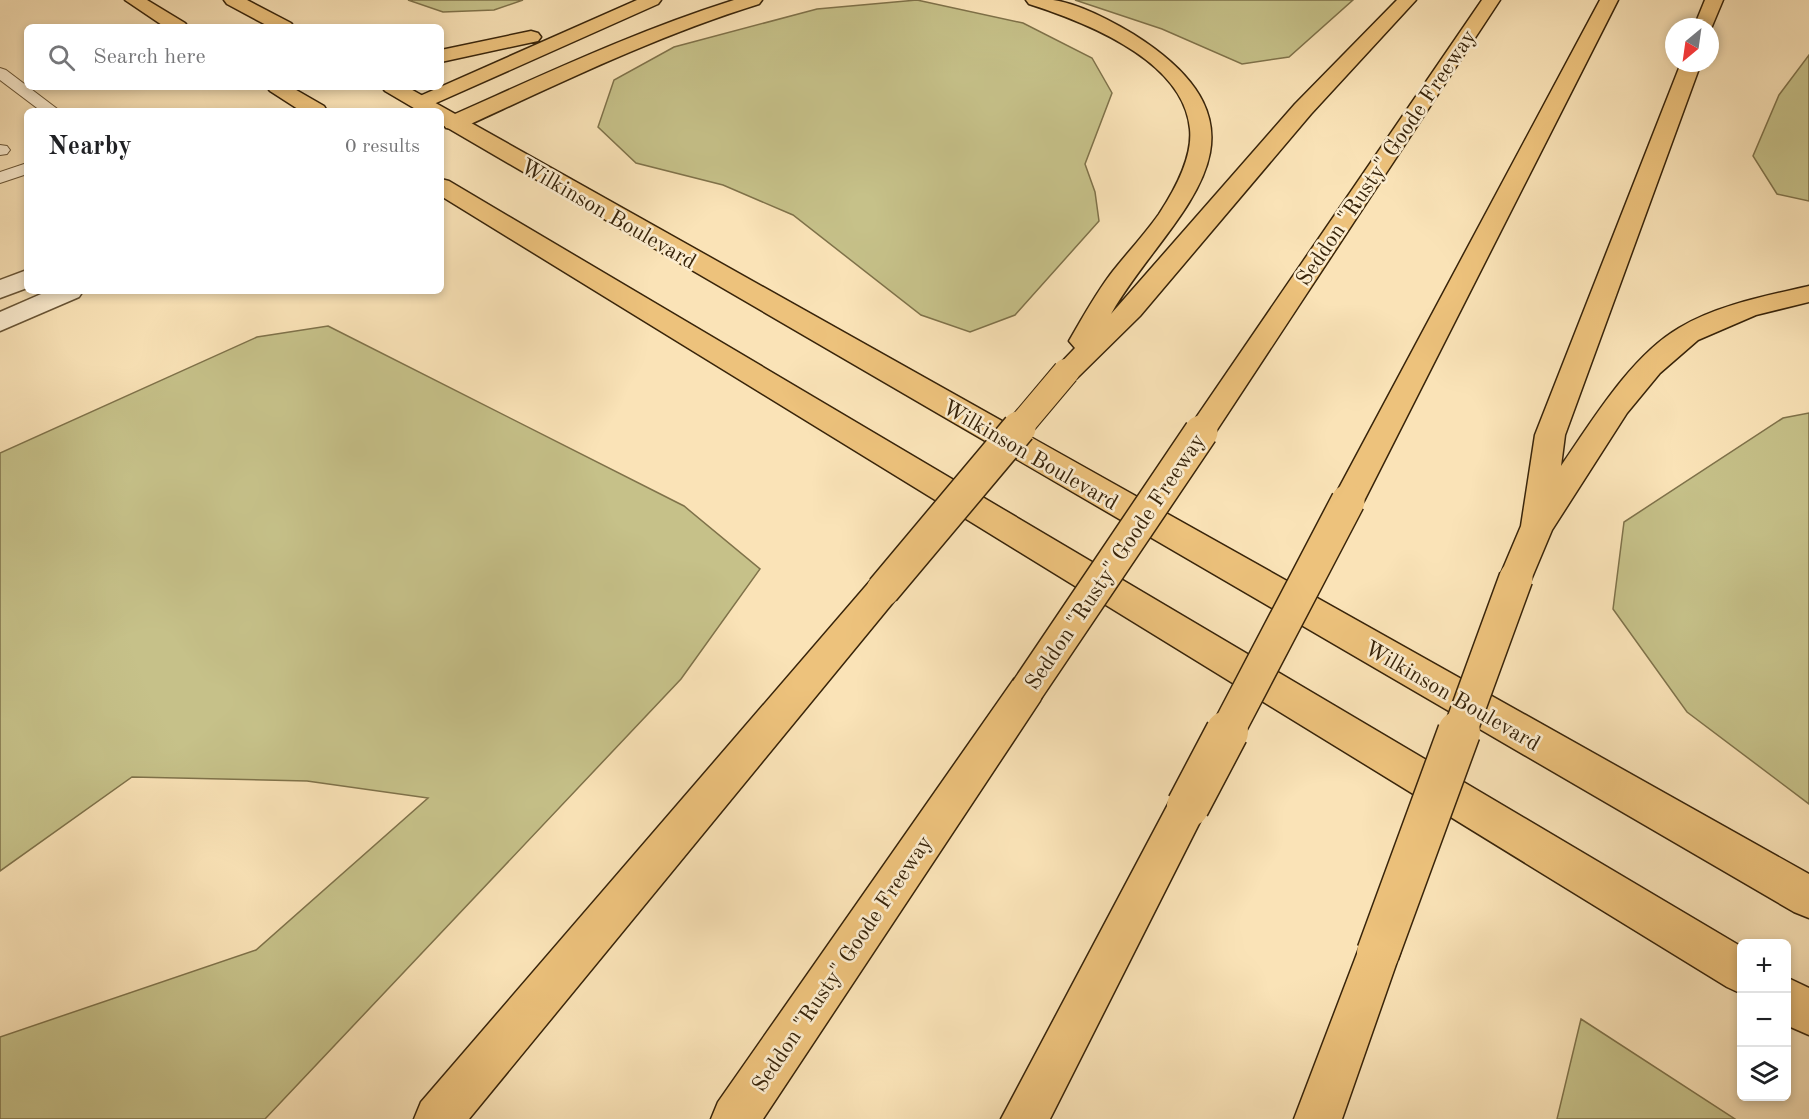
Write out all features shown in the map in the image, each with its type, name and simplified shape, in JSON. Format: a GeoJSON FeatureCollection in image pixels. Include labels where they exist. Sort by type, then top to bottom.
{"type":"FeatureCollection","features":[{"type":"Feature","properties":{"kind":"main road"},"geometry":{"type":"LineString","coordinates":[[134,0],[173,24]]}},
{"type":"Feature","properties":{"kind":"main road"},"geometry":{"type":"LineString","coordinates":[[233,0],[278,24]]}},
{"type":"Feature","properties":{"kind":"main road"},"geometry":{"type":"LineString","coordinates":[[444,111],[688,20],[753,0]]}},
{"type":"Feature","properties":{"kind":"main road"},"geometry":{"type":"LineString","coordinates":[[1035,0],[1095,21],[1125,36],[1156,58],[1178,80],[1196,107],[1201,129],[1201,142],[1190,178],[1169,217],[1108,296],[1066,372]]}},
{"type":"Feature","properties":{"kind":"main road"},"geometry":{"type":"LineString","coordinates":[[438,1119],[1066,372],[1131,310],[1303,109],[1407,0]]}},
{"type":"Feature","properties":{"kind":"main road","name":"Seddon \"Rusty\" Goode Freeway"},"geometry":{"type":"LineString","coordinates":[[735,1119],[1491,0]]}},
{"type":"Feature","properties":{"kind":"main road"},"geometry":{"type":"LineString","coordinates":[[1025,1119],[1609,0]]}},
{"type":"Feature","properties":{"kind":"main road"},"geometry":{"type":"LineString","coordinates":[[1707,18],[1714,0]]}},
{"type":"Feature","properties":{"kind":"main road"},"geometry":{"type":"LineString","coordinates":[[444,109],[646,3]]}},
{"type":"Feature","properties":{"kind":"main road"},"geometry":{"type":"LineString","coordinates":[[444,55],[514,42],[646,3]]}},
{"type":"Feature","properties":{"kind":"main road"},"geometry":{"type":"LineString","coordinates":[[1537,526],[1550,435],[1688,72]]}},
{"type":"Feature","properties":{"kind":"main road"},"geometry":{"type":"LineString","coordinates":[[282,90],[311,108]]}},
{"type":"Feature","properties":{"kind":"main road","name":"Wilkinson Boulevard"},"geometry":{"type":"LineString","coordinates":[[396,90],[422,108]]}},
{"type":"Feature","properties":{"kind":"main road","name":"Wilkinson Boulevard"},"geometry":{"type":"LineString","coordinates":[[444,122],[1809,897]]}},
{"type":"Feature","properties":{"kind":"main road"},"geometry":{"type":"LineString","coordinates":[[444,188],[1737,969]]}},
{"type":"Feature","properties":{"kind":"main road"},"geometry":{"type":"LineString","coordinates":[[1318,1119],[1537,526],[1617,406],[1650,366],[1688,334],[1747,309],[1809,294]]}},
{"type":"Feature","properties":{"kind":"main road"},"geometry":{"type":"LineString","coordinates":[[1791,1002],[1809,1013]]}},
{"type":"Feature","properties":{"kind":"street"},"geometry":{"type":"LineString","coordinates":[[0,290],[24,279]]}},
{"type":"Feature","properties":{"kind":"street"},"geometry":{"type":"LineString","coordinates":[[0,322],[63,294]]}},
{"type":"Feature","properties":{"kind":"lane"},"geometry":{"type":"LineString","coordinates":[[3,79],[29,102]]}},
{"type":"Feature","properties":{"kind":"lane"},"geometry":{"type":"LineString","coordinates":[[3,174],[24,169]]}},
{"type":"Feature","properties":{"kind":"shaded area"},"geometry":{"type":"Polygon","coordinates":[[[408,0],[523,0],[494,10],[443,12],[408,0]]]}},
{"type":"Feature","properties":{"kind":"shaded area"},"geometry":{"type":"Polygon","coordinates":[[[917,0],[1023,23],[1092,58],[1112,93],[1085,164],[1095,192],[1099,221],[1015,315],[970,332],[921,315],[793,215],[723,185],[636,163],[598,127],[614,80],[674,47],[817,9],[917,0]]]}},
{"type":"Feature","properties":{"kind":"shaded area"},"geometry":{"type":"Polygon","coordinates":[[[1075,0],[1353,0],[1289,57],[1242,64],[1162,29],[1075,0]]]}},
{"type":"Feature","properties":{"kind":"shaded area"},"geometry":{"type":"Polygon","coordinates":[[[1809,55],[1809,201],[1777,194],[1753,156],[1779,95],[1809,55]]]}},
{"type":"Feature","properties":{"kind":"shaded area"},"geometry":{"type":"Polygon","coordinates":[[[328,326],[684,506],[760,569],[681,679],[265,1119],[0,1119],[0,1037],[256,950],[428,798],[307,781],[132,777],[0,871],[0,453],[257,337],[328,326]]]}},
{"type":"Feature","properties":{"kind":"shaded area"},"geometry":{"type":"Polygon","coordinates":[[[1809,413],[1809,804],[1687,712],[1613,609],[1624,522],[1783,418],[1809,413]]]}},
{"type":"Feature","properties":{"kind":"shaded area"},"geometry":{"type":"Polygon","coordinates":[[[1581,1019],[1735,1119],[1557,1119],[1581,1019]]]}}]}
